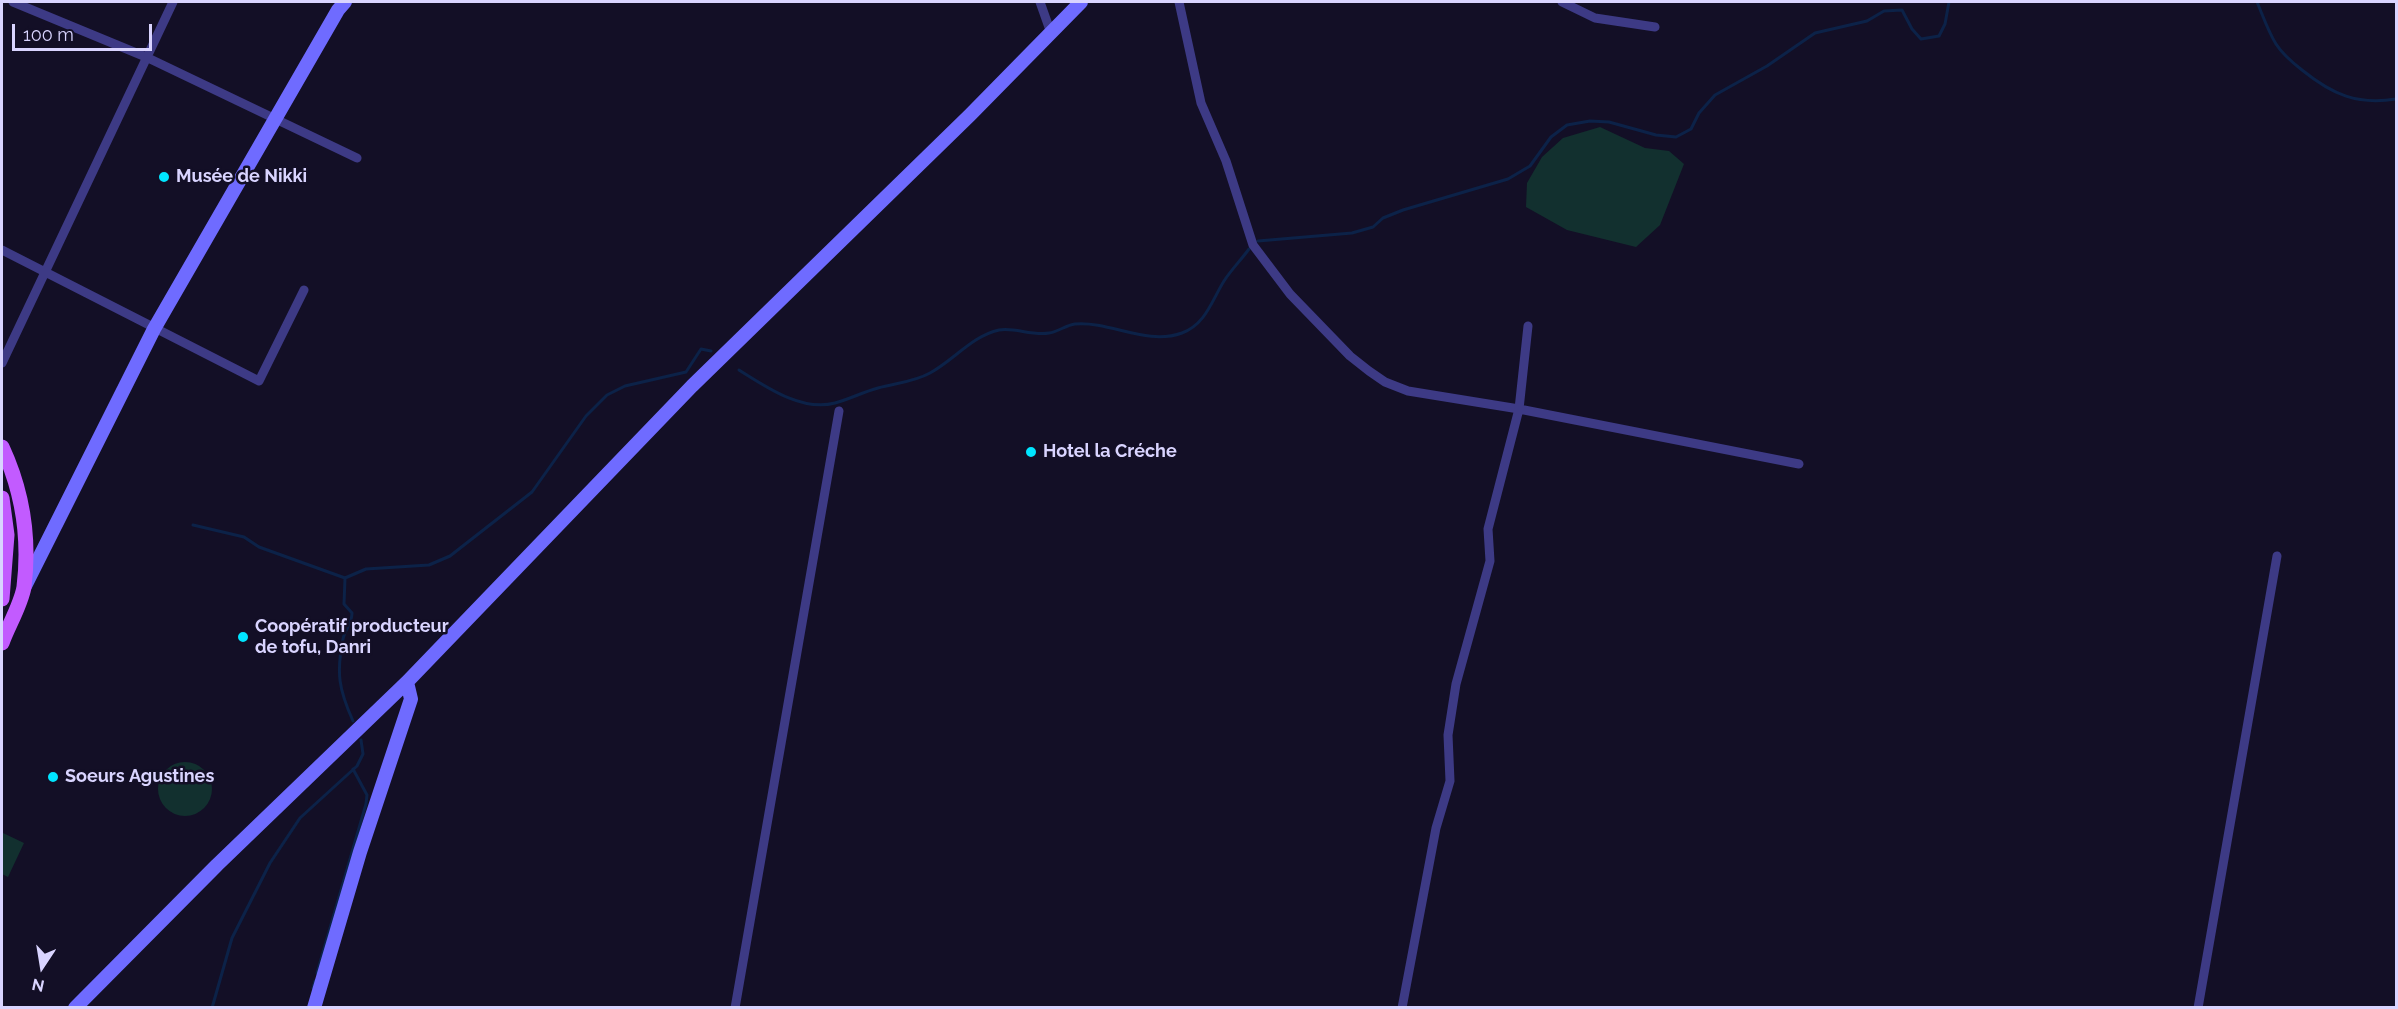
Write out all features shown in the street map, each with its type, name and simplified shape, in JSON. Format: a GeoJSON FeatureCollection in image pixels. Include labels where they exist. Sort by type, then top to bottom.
{"type":"FeatureCollection","features":[{"type":"Feature","properties":{"kind":"main road"},"geometry":{"type":"LineString","coordinates":[[2,447],[20,493],[25,546],[24,589],[2,643]]}},
{"type":"Feature","properties":{"kind":"main road"},"geometry":{"type":"LineString","coordinates":[[2,498],[7,535],[2,599]]}},
{"type":"Feature","properties":{"kind":"street"},"geometry":{"type":"LineString","coordinates":[[13,2],[146,57],[357,158]]}},
{"type":"Feature","properties":{"kind":"street"},"geometry":{"type":"LineString","coordinates":[[2,363],[173,2]]}},
{"type":"Feature","properties":{"kind":"street"},"geometry":{"type":"LineString","coordinates":[[24,589],[154,329],[345,2]]}},
{"type":"Feature","properties":{"kind":"street"},"geometry":{"type":"LineString","coordinates":[[1040,2],[1051,33]]}},
{"type":"Feature","properties":{"kind":"street"},"geometry":{"type":"LineString","coordinates":[[75,1008],[217,865],[407,682],[692,386],[1081,2]]}},
{"type":"Feature","properties":{"kind":"street"},"geometry":{"type":"LineString","coordinates":[[1179,2],[1201,103],[1226,161],[1253,244],[1290,294],[1350,356],[1385,382],[1408,391],[1519,409],[1799,464]]}},
{"type":"Feature","properties":{"kind":"street"},"geometry":{"type":"LineString","coordinates":[[1562,2],[1595,18],[1655,27]]}},
{"type":"Feature","properties":{"kind":"street"},"geometry":{"type":"LineString","coordinates":[[2,250],[44,274],[259,381],[304,290]]}},
{"type":"Feature","properties":{"kind":"street"},"geometry":{"type":"LineString","coordinates":[[1402,1008],[1436,828],[1450,781],[1448,735],[1456,684],[1490,561],[1488,529],[1519,409],[1528,326]]}},
{"type":"Feature","properties":{"kind":"street"},"geometry":{"type":"LineString","coordinates":[[735,1008],[839,411]]}},
{"type":"Feature","properties":{"kind":"street"},"geometry":{"type":"LineString","coordinates":[[2198,1008],[2277,556]]}},
{"type":"Feature","properties":{"kind":"street"},"geometry":{"type":"LineString","coordinates":[[314,1008],[360,852],[411,699],[407,682]]}},
{"type":"Feature","properties":{"kind":"green space"},"geometry":{"type":"Polygon","coordinates":[[[1600,127],[1645,148],[1669,151],[1684,164],[1660,225],[1636,247],[1567,230],[1526,207],[1527,183],[1542,157],[1563,138],[1600,127]]]}},
{"type":"Feature","properties":{"kind":"green space"},"geometry":{"type":"Polygon","coordinates":[[[185,762],[195,764],[204,770],[210,779],[212,789],[210,799],[204,808],[195,814],[185,816],[175,814],[166,808],[160,799],[158,789],[160,779],[166,770],[175,764],[185,762]]]}},
{"type":"Feature","properties":{"kind":"green space"},"geometry":{"type":"Polygon","coordinates":[[[3,833],[24,843],[8,877],[2,874],[3,833]]]}},
{"type":"Feature","properties":{"kind":"waterway"},"geometry":{"type":"LineString","coordinates":[[1258,241],[1352,233],[1373,227],[1383,218],[1403,210],[1508,179],[1530,166],[1551,137],[1567,125],[1590,121],[1609,122],[1656,135],[1676,137],[1691,129],[1699,113],[1715,95],[1767,66],[1815,33],[1867,21],[1884,11],[1902,10],[1912,29],[1921,39],[1939,36],[1945,24],[1949,2]]}},
{"type":"Feature","properties":{"kind":"waterway"},"geometry":{"type":"LineString","coordinates":[[2257,2],[2270,34],[2279,48],[2313,79],[2335,92],[2357,99],[2369,101],[2396,99]]}},
{"type":"Feature","properties":{"kind":"waterway"},"geometry":{"type":"LineString","coordinates":[[739,370],[785,396],[797,401],[823,405],[924,376],[939,368],[980,337],[999,330],[1043,334],[1075,324],[1088,324],[1155,337],[1182,333],[1203,318],[1227,277],[1249,249]]}},
{"type":"Feature","properties":{"kind":"waterway"},"geometry":{"type":"LineString","coordinates":[[193,525],[244,537],[259,547],[345,578],[366,569],[429,565],[450,556],[532,492],[586,416],[607,395],[625,386],[686,372],[701,349],[711,351]]}},
{"type":"Feature","properties":{"kind":"waterway"},"geometry":{"type":"LineString","coordinates":[[345,578],[344,604],[352,613],[343,639],[339,672],[342,690],[353,721]]}},
{"type":"Feature","properties":{"kind":"waterway"},"geometry":{"type":"LineString","coordinates":[[212,1008],[232,938],[270,863],[300,818],[357,766],[363,754],[361,740]]}},
{"type":"Feature","properties":{"kind":"waterway"},"geometry":{"type":"LineString","coordinates":[[317,973],[366,804],[367,795],[353,769]]}},
{"type":"Feature","properties":{"kind":"waterway"},"geometry":{"type":"LineString","coordinates":[[313,988],[315,981]]}},
{"type":"Feature","properties":{"kind":"place","name":"Musée de Nikki"},"geometry":{"type":"Point","coordinates":[164,177]}},
{"type":"Feature","properties":{"kind":"place","name":"Hotel la Créche"},"geometry":{"type":"Point","coordinates":[1031,452]}},
{"type":"Feature","properties":{"kind":"place","name":"Coopératif producteur de tofu, Danri"},"geometry":{"type":"Point","coordinates":[243,637]}},
{"type":"Feature","properties":{"kind":"place","name":"Soeurs Agustines"},"geometry":{"type":"Point","coordinates":[53,777]}}]}
